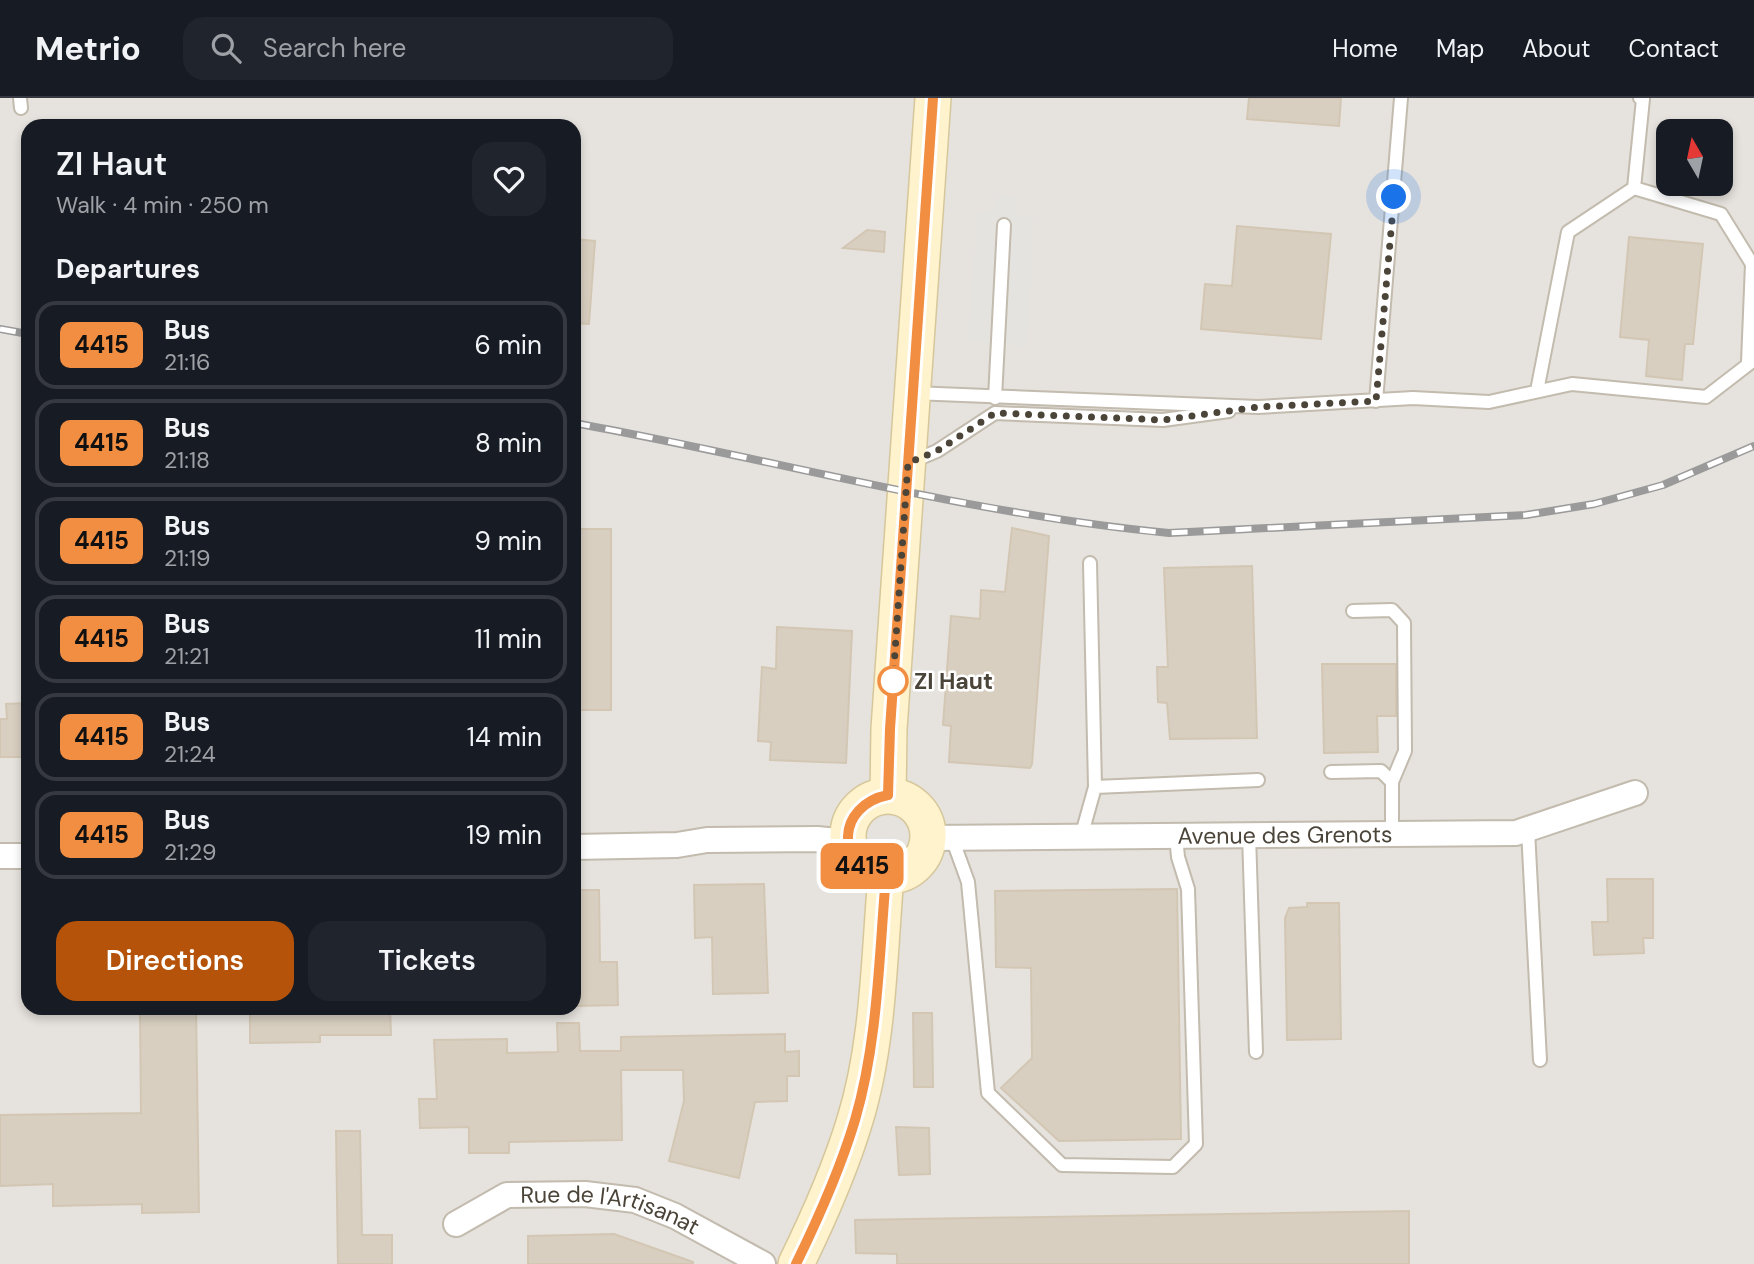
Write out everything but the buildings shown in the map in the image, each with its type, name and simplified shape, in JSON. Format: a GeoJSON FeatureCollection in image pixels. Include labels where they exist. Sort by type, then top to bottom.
{"type":"FeatureCollection","features":[{"type":"Feature","properties":{"kind":"main road"},"geometry":{"type":"LineString","coordinates":[[888,795],[890,729],[933,98]]}},
{"type":"Feature","properties":{"kind":"main road"},"geometry":{"type":"LineString","coordinates":[[888,795],[903,798],[919,809],[940,838],[919,862],[900,874],[886,876],[864,868],[854,857],[848,842],[851,818],[860,806],[874,798],[888,795]]}},
{"type":"Feature","properties":{"kind":"main road"},"geometry":{"type":"LineString","coordinates":[[796,1264],[826,1204],[856,1118],[873,1030],[886,876]]}},
{"type":"Feature","properties":{"kind":"street","name":"Avenue des Grenots"},"geometry":{"type":"LineString","coordinates":[[940,838],[1516,833],[1635,793]]}},
{"type":"Feature","properties":{"kind":"street"},"geometry":{"type":"LineString","coordinates":[[581,847],[677,845],[707,840],[817,839],[848,842]]}},
{"type":"Feature","properties":{"kind":"street"},"geometry":{"type":"LineString","coordinates":[[0,856],[21,856]]}},
{"type":"Feature","properties":{"kind":"street","name":"Rue de l'Artisanat"},"geometry":{"type":"LineString","coordinates":[[456,1224],[507,1195],[585,1194],[635,1200],[675,1216],[763,1264]]}},
{"type":"Feature","properties":{"kind":"lane"},"geometry":{"type":"LineString","coordinates":[[1376,401],[1401,98]]}},
{"type":"Feature","properties":{"kind":"lane"},"geometry":{"type":"LineString","coordinates":[[1634,188],[1643,99],[1640,98]]}},
{"type":"Feature","properties":{"kind":"lane"},"geometry":{"type":"LineString","coordinates":[[913,393],[1258,407],[1413,398],[1489,402],[1572,384],[1706,397],[1751,361],[1752,264],[1721,214],[1634,188]]}},
{"type":"Feature","properties":{"kind":"lane"},"geometry":{"type":"LineString","coordinates":[[1537,391],[1568,232],[1634,188]]}},
{"type":"Feature","properties":{"kind":"lane"},"geometry":{"type":"LineString","coordinates":[[995,398],[1004,225]]}},
{"type":"Feature","properties":{"kind":"lane"},"geometry":{"type":"LineString","coordinates":[[908,463],[937,451],[995,413],[1163,420],[1258,407]]}},
{"type":"Feature","properties":{"kind":"lane"},"geometry":{"type":"LineString","coordinates":[[1081,837],[1095,787],[1090,563]]}},
{"type":"Feature","properties":{"kind":"lane"},"geometry":{"type":"LineString","coordinates":[[1353,611],[1392,610],[1404,622],[1405,751],[1392,782],[1392,834]]}},
{"type":"Feature","properties":{"kind":"lane"},"geometry":{"type":"LineString","coordinates":[[1331,772],[1381,771],[1392,782]]}},
{"type":"Feature","properties":{"kind":"lane"},"geometry":{"type":"LineString","coordinates":[[1095,787],[1258,780]]}},
{"type":"Feature","properties":{"kind":"lane"},"geometry":{"type":"LineString","coordinates":[[1528,830],[1540,1060]]}},
{"type":"Feature","properties":{"kind":"lane"},"geometry":{"type":"LineString","coordinates":[[1248,835],[1256,1052]]}},
{"type":"Feature","properties":{"kind":"lane"},"geometry":{"type":"LineString","coordinates":[[940,838],[968,882],[988,1093],[1062,1165],[1173,1167],[1196,1144],[1188,889],[1178,857],[1176,836]]}},
{"type":"Feature","properties":{"kind":"shaded area"},"geometry":{"type":"Polygon","coordinates":[[[0,98],[1754,98],[1754,1264],[0,1264],[0,98]]]}},
{"type":"Feature","properties":{"kind":"shaded area"},"geometry":{"type":"Polygon","coordinates":[[[996,195],[1017,198],[1016,216],[1034,217],[1027,347],[968,340],[977,212],[993,212],[996,195]]]}},
{"type":"Feature","properties":{"kind":"railway"},"geometry":{"type":"LineString","coordinates":[[0,329],[21,333]]}},
{"type":"Feature","properties":{"kind":"railway"},"geometry":{"type":"LineString","coordinates":[[581,424],[1019,513],[1169,533],[1526,515],[1594,504],[1663,485],[1754,446]]}},
{"type":"Feature","properties":{"kind":"bus line","name":"4415"},"geometry":{"type":"LineString","coordinates":[[796,1264],[826,1204],[856,1118],[873,1030],[886,876],[864,868],[854,857],[848,842],[848,830],[851,818],[860,806],[874,798],[888,795],[890,729],[933,98]]}},
{"type":"Feature","properties":{"kind":"place","name":"ZI Haut"},"geometry":{"type":"Point","coordinates":[893,681]}},
{"type":"Feature","properties":{"kind":"route"},"geometry":{"type":"LineString","coordinates":[[893,681],[908,463],[937,451],[995,413],[1163,420],[1258,407],[1376,401],[1394,197]]}}]}
